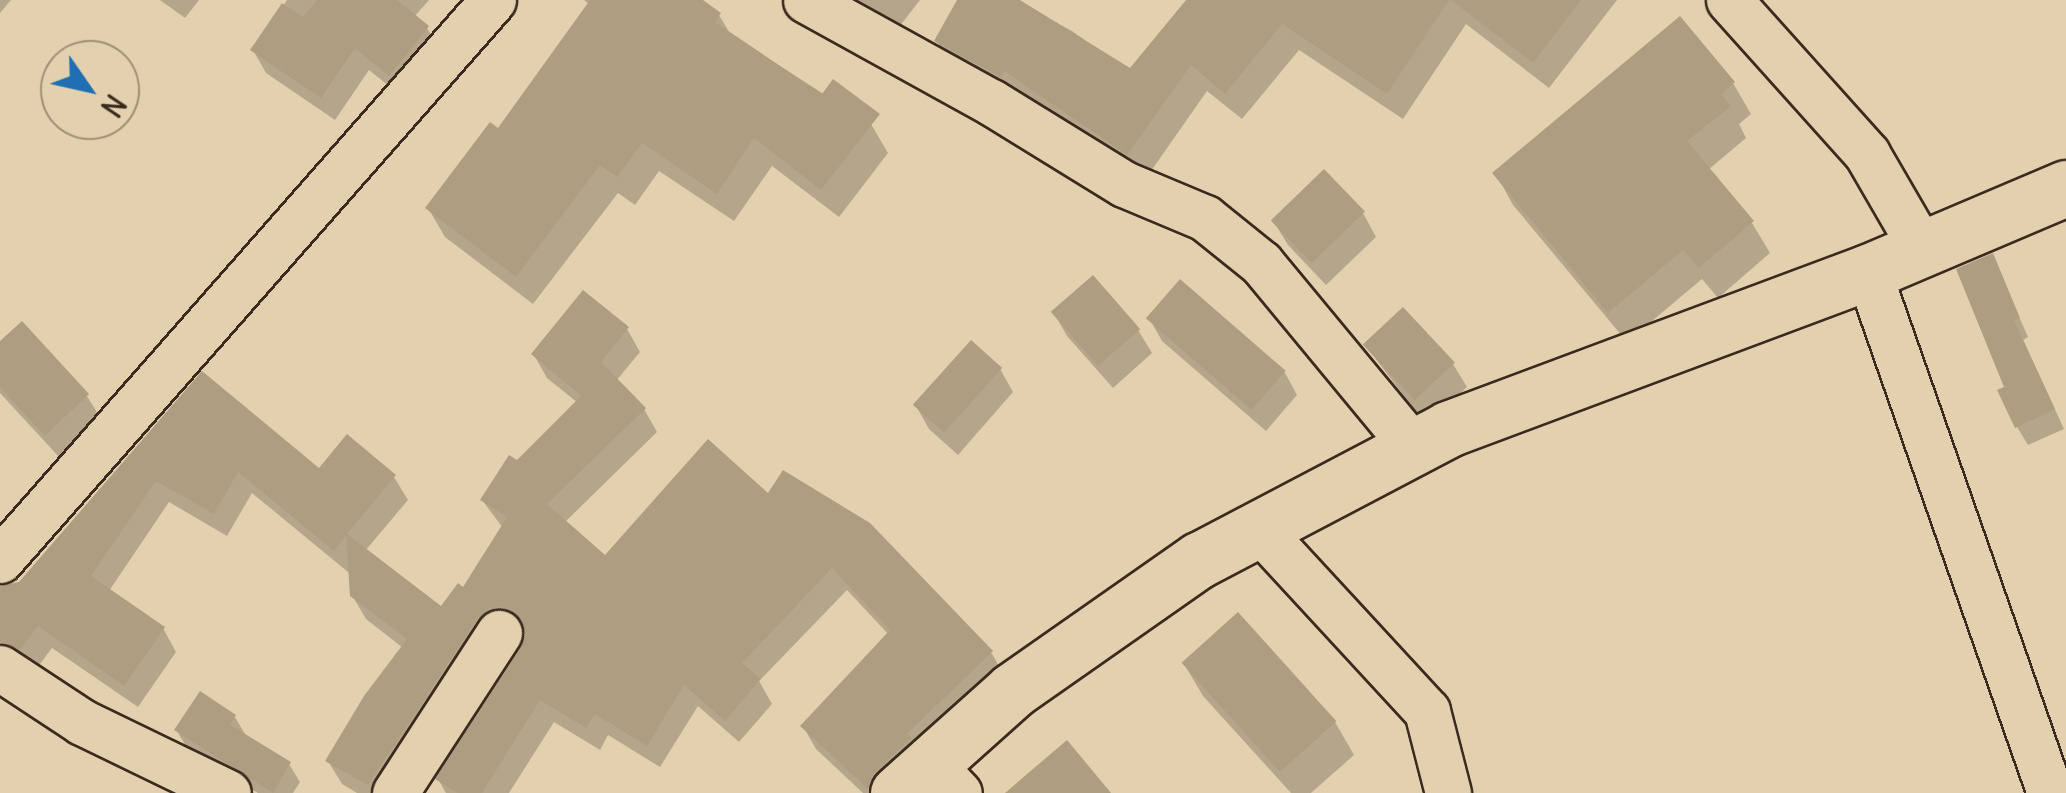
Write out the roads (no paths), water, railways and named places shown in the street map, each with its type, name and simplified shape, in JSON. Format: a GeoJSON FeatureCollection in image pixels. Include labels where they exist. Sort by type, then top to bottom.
{"type":"FeatureCollection","features":[{"type":"Feature","properties":{"kind":"street"},"geometry":{"type":"LineString","coordinates":[[0,560],[493,0]]}},
{"type":"Feature","properties":{"kind":"street"},"geometry":{"type":"LineString","coordinates":[[806,0],[991,102],[1124,184],[1206,218],[1261,263],[1413,448]]}},
{"type":"Feature","properties":{"kind":"street"},"geometry":{"type":"LineString","coordinates":[[1729,0],[1867,154],[1922,250]]}},
{"type":"Feature","properties":{"kind":"street"},"geometry":{"type":"LineString","coordinates":[[929,783],[1014,690],[1199,560],[1448,429],[1868,272],[2066,188]]}},
{"type":"Feature","properties":{"kind":"street"},"geometry":{"type":"LineString","coordinates":[[1868,272],[2050,793]]}},
{"type":"Feature","properties":{"kind":"street"},"geometry":{"type":"LineString","coordinates":[[1259,529],[1426,711],[1448,793]]}},
{"type":"Feature","properties":{"kind":"street"},"geometry":{"type":"LineString","coordinates":[[395,793],[500,633]]}},
{"type":"Feature","properties":{"kind":"street"},"geometry":{"type":"LineString","coordinates":[[0,668],[82,722],[228,793]]}}]}
